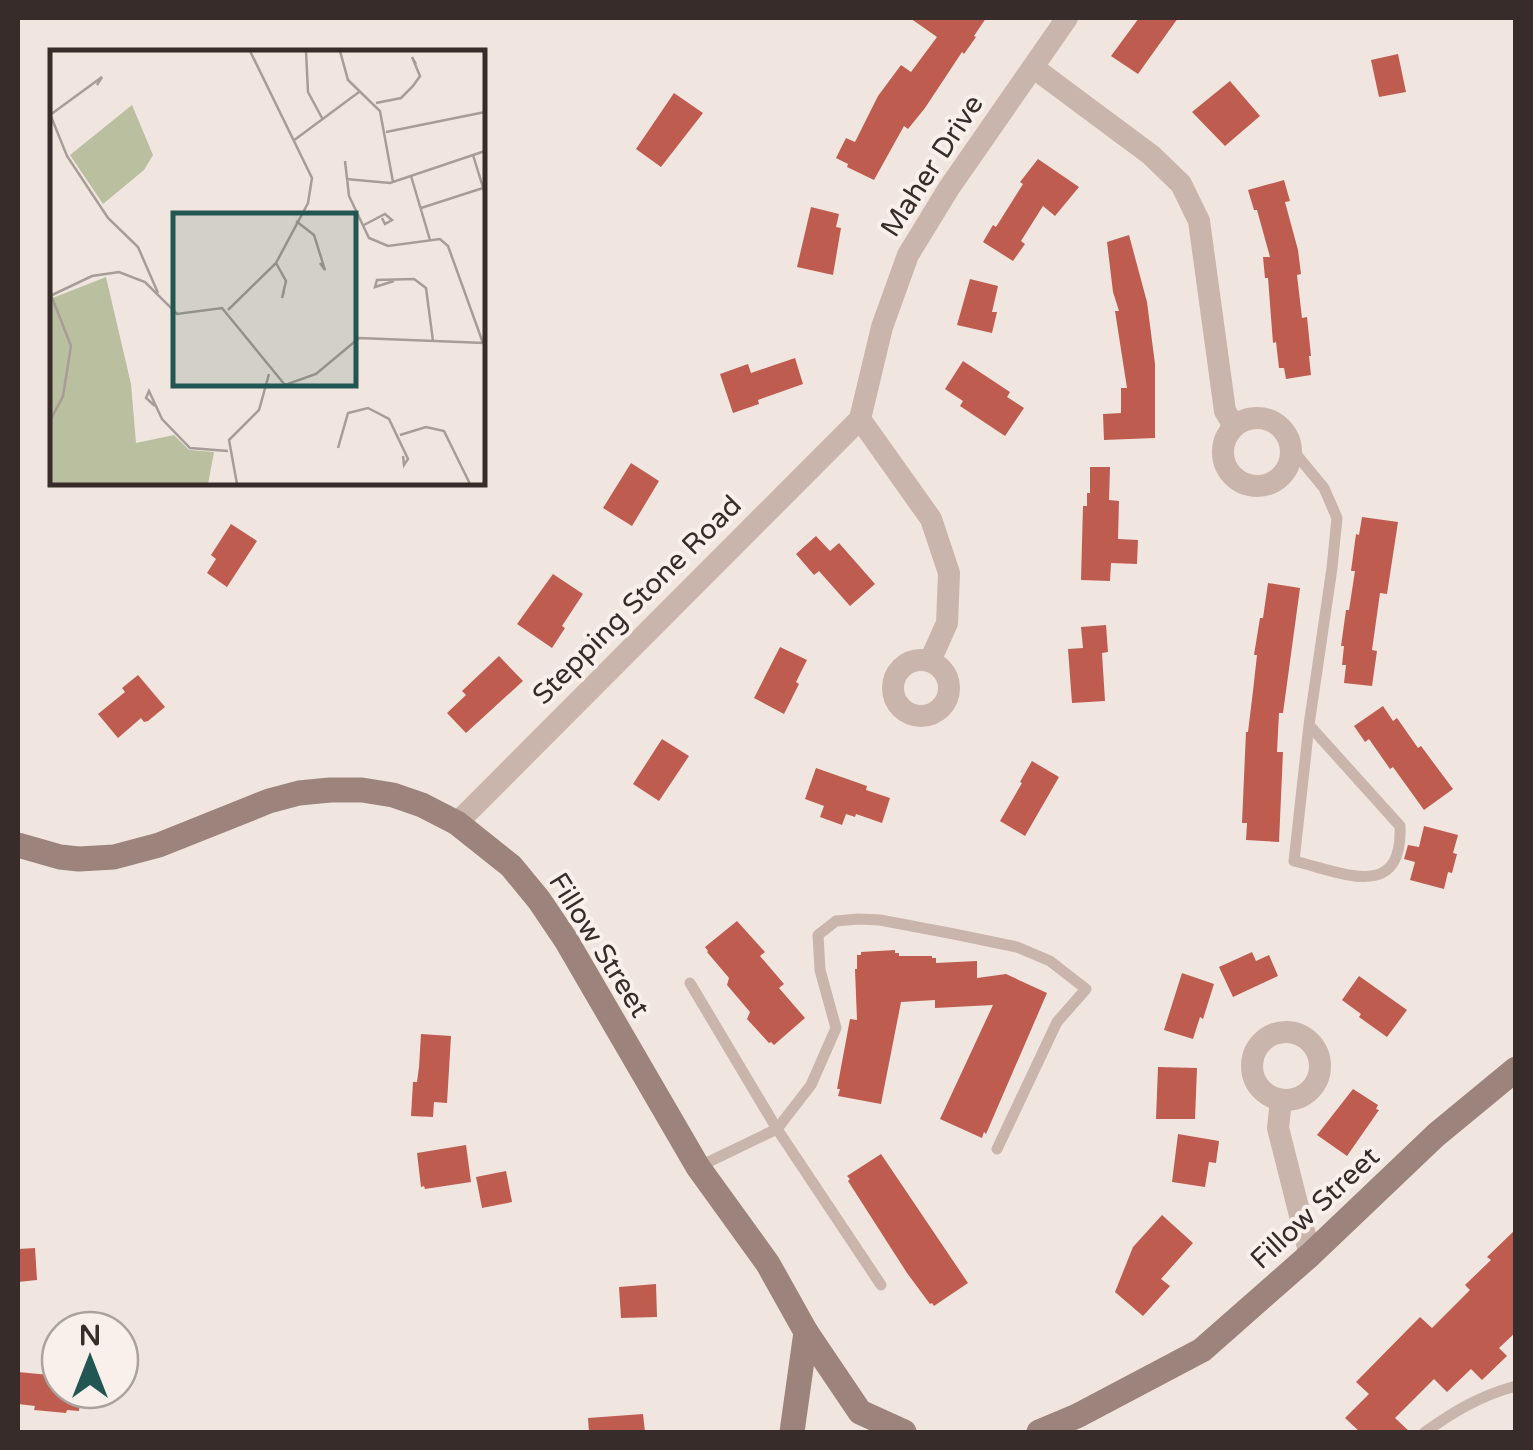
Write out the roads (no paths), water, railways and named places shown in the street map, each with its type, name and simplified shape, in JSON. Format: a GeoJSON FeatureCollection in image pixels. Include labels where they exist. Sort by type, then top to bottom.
{"type":"FeatureCollection","features":[{"type":"Feature","properties":{"kind":"street","name":"Maher Drive"},"geometry":{"type":"LineString","coordinates":[[860,419],[882,327],[908,255],[949,188],[1068,18]]}},
{"type":"Feature","properties":{"kind":"street"},"geometry":{"type":"LineString","coordinates":[[1034,68],[1151,155],[1180,184],[1199,220],[1225,410],[1234,426]]}},
{"type":"Feature","properties":{"kind":"street"},"geometry":{"type":"LineString","coordinates":[[1262,418],[1286,434],[1290,460],[1277,479],[1256,486],[1234,478],[1223,458],[1223,446],[1234,426],[1247,419],[1262,418]]}},
{"type":"Feature","properties":{"kind":"street"},"geometry":{"type":"LineString","coordinates":[[860,419],[931,519],[949,572],[947,623],[930,661]]}},
{"type":"Feature","properties":{"kind":"street","name":"Stepping Stone Road"},"geometry":{"type":"LineString","coordinates":[[457,822],[860,419]]}},
{"type":"Feature","properties":{"kind":"street","name":"Fillow Street"},"geometry":{"type":"LineString","coordinates":[[18,845],[60,857],[114,857],[159,845],[299,793],[330,790],[362,790],[393,796],[457,822],[510,866],[539,900],[698,1167],[768,1264],[806,1332],[860,1412],[904,1432]]}},
{"type":"Feature","properties":{"kind":"street","name":"Fillow Street"},"geometry":{"type":"LineString","coordinates":[[1040,1432],[1202,1350],[1310,1255],[1436,1135],[1516,1069]]}},
{"type":"Feature","properties":{"kind":"street"},"geometry":{"type":"LineString","coordinates":[[1281,1100],[1278,1128],[1310,1255]]}},
{"type":"Feature","properties":{"kind":"street"},"geometry":{"type":"LineString","coordinates":[[792,1432],[806,1332]]}},
{"type":"Feature","properties":{"kind":"lane"},"geometry":{"type":"LineString","coordinates":[[1290,448],[1324,488],[1337,518],[1308,725],[1294,860],[1376,878],[1391,869],[1396,859],[1400,826],[1308,725]]}},
{"type":"Feature","properties":{"kind":"lane"},"geometry":{"type":"LineString","coordinates":[[698,1167],[777,1129],[810,1084],[836,1028],[820,970],[818,935],[836,920],[880,920],[1017,947],[1050,961],[1086,988],[1058,1022],[997,1149]]}},
{"type":"Feature","properties":{"kind":"lane"},"geometry":{"type":"LineString","coordinates":[[690,983],[777,1129],[881,1285]]}},
{"type":"Feature","properties":{"kind":"lane"},"geometry":{"type":"LineString","coordinates":[[1425,1432],[1460,1407],[1516,1386]]}}]}
